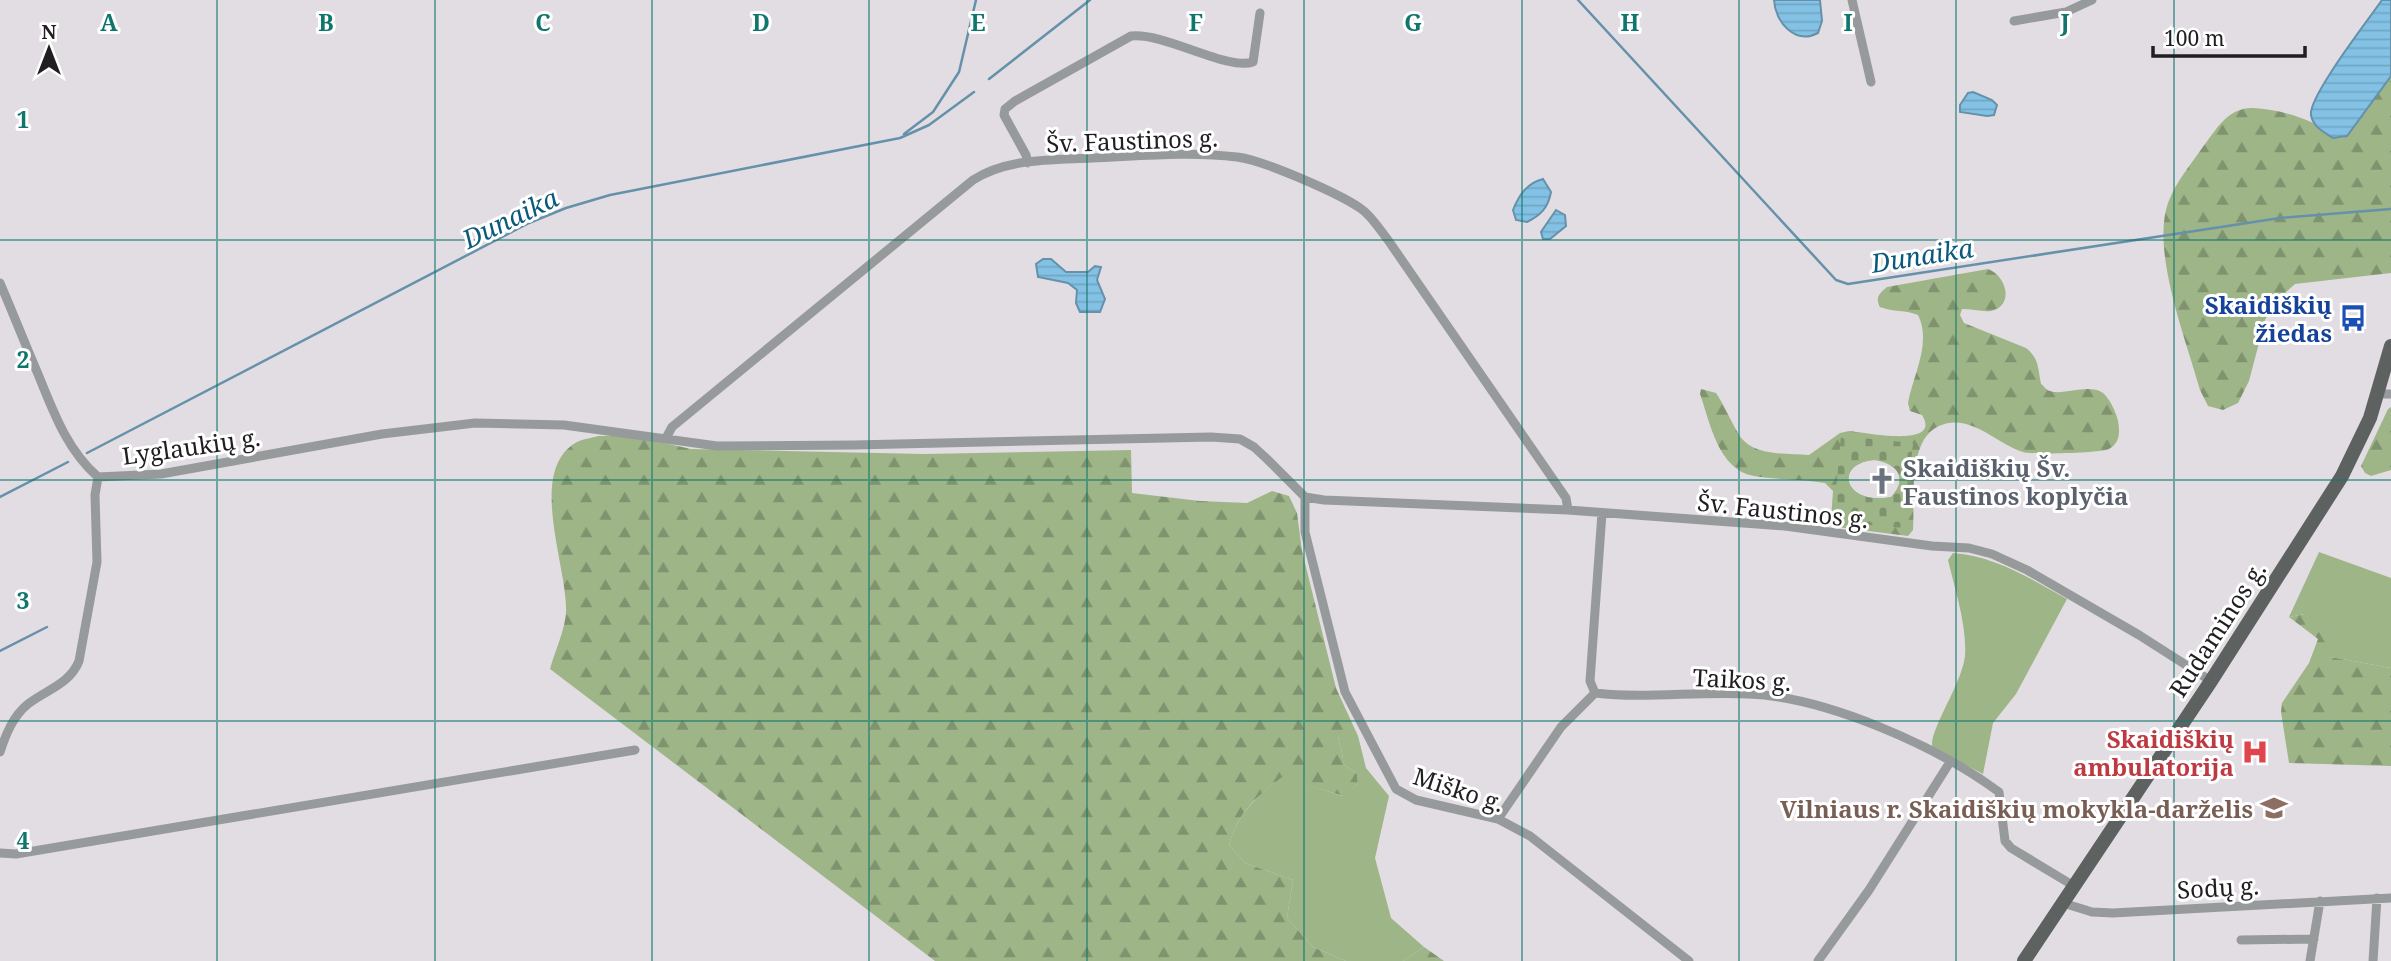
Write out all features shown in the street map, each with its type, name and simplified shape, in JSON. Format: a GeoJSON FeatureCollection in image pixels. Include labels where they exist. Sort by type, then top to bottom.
{"type":"FeatureCollection","features":[{"type":"Feature","properties":{"kind":"main road","name":"Rudaminos g."},"geometry":{"type":"LineString","coordinates":[[2024,961],[2211,681],[2342,475],[2385,394],[2391,346]]}},
{"type":"Feature","properties":{"kind":"street"},"geometry":{"type":"LineString","coordinates":[[1852,0],[1871,82]]}},
{"type":"Feature","properties":{"kind":"street"},"geometry":{"type":"LineString","coordinates":[[2014,21],[2066,12],[2092,0]]}},
{"type":"Feature","properties":{"kind":"street"},"geometry":{"type":"LineString","coordinates":[[1028,163],[1027,155],[1003,115],[1005,108],[1131,36],[1144,35],[1208,55],[1247,64],[1253,62],[1260,13]]}},
{"type":"Feature","properties":{"kind":"street","name":"Šv. Faustinos g."},"geometry":{"type":"LineString","coordinates":[[666,438],[671,427],[987,171],[1028,163],[1182,154],[1240,157],[1336,194],[1363,209],[1388,240],[1566,498],[1568,510]]}},
{"type":"Feature","properties":{"kind":"street","name":"Lyglaukių g."},"geometry":{"type":"LineString","coordinates":[[0,283],[72,449],[83,464],[98,477],[161,474],[382,434],[488,423],[564,425],[666,438]]}},
{"type":"Feature","properties":{"kind":"street"},"geometry":{"type":"LineString","coordinates":[[666,438],[717,446],[1211,437],[1240,439],[1268,459],[1305,497]]}},
{"type":"Feature","properties":{"kind":"street"},"geometry":{"type":"LineString","coordinates":[[0,752],[6,733],[27,705],[71,676],[79,662],[97,562],[95,495],[98,477]]}},
{"type":"Feature","properties":{"kind":"street","name":"Šv. Faustinos g."},"geometry":{"type":"LineString","coordinates":[[1305,497],[1568,510],[1785,526],[1932,546],[1969,548],[1992,554],[2075,597],[2211,681]]}},
{"type":"Feature","properties":{"kind":"street","name":"Miško g."},"geometry":{"type":"LineString","coordinates":[[1305,497],[1305,532],[1345,692],[1396,789],[1416,800],[1498,819],[1530,836],[1689,961]]}},
{"type":"Feature","properties":{"kind":"street"},"geometry":{"type":"LineString","coordinates":[[1498,819],[1561,727],[1595,693],[1590,681],[1602,513]]}},
{"type":"Feature","properties":{"kind":"street","name":"Taikos g."},"geometry":{"type":"LineString","coordinates":[[1595,693],[1780,696],[1813,703],[1858,719],[1923,747],[1999,792],[2005,841],[2011,848],[2074,886]]}},
{"type":"Feature","properties":{"kind":"street"},"geometry":{"type":"LineString","coordinates":[[0,853],[16,853],[635,750]]}},
{"type":"Feature","properties":{"kind":"street"},"geometry":{"type":"LineString","coordinates":[[1818,961],[1869,890],[1950,762]]}},
{"type":"Feature","properties":{"kind":"street"},"geometry":{"type":"LineString","coordinates":[[2373,961],[2378,898]]}},
{"type":"Feature","properties":{"kind":"street","name":"Sodų g."},"geometry":{"type":"LineString","coordinates":[[2063,903],[2092,912],[2113,913],[2391,898]]}},
{"type":"Feature","properties":{"kind":"street"},"geometry":{"type":"LineString","coordinates":[[2310,961],[2320,901]]}},
{"type":"Feature","properties":{"kind":"street"},"geometry":{"type":"LineString","coordinates":[[2241,940],[2314,939]]}},
{"type":"Feature","properties":{"kind":"green space"},"geometry":{"type":"Polygon","coordinates":[[[2391,76],[2391,273],[2295,284],[2276,301],[2265,320],[2249,381],[2238,403],[2223,410],[2208,406],[2200,390],[2167,270],[2164,223],[2175,187],[2231,114],[2254,108],[2283,112],[2311,122],[2330,136],[2341,138],[2347,136],[2391,76]]]}},
{"type":"Feature","properties":{"kind":"green space"},"geometry":{"type":"Polygon","coordinates":[[[1988,269],[1994,272],[2005,290],[2003,303],[1991,311],[1962,309],[1960,315],[1964,323],[2026,348],[2036,360],[2041,384],[2049,390],[2062,392],[2090,389],[2103,393],[2118,421],[2119,433],[2115,444],[2109,449],[2093,452],[2029,453],[2013,448],[1972,426],[1950,423],[1939,426],[1929,433],[1917,457],[1913,530],[1908,536],[1837,527],[1831,519],[1833,491],[1825,483],[1754,476],[1732,465],[1712,431],[1700,394],[1701,389],[1716,393],[1744,441],[1770,452],[1809,455],[1840,433],[1849,431],[1899,436],[1921,432],[1925,425],[1922,415],[1910,411],[1908,403],[1922,348],[1922,326],[1918,315],[1880,307],[1879,296],[1887,287],[1988,269]],[[1875,460],[1853,468],[1849,483],[1854,490],[1875,498],[1891,497],[1899,484],[1898,472],[1875,460]]]}},
{"type":"Feature","properties":{"kind":"green space"},"geometry":{"type":"Polygon","coordinates":[[[2391,407],[2391,470],[2371,476],[2365,473],[2361,466],[2391,407]]]}},
{"type":"Feature","properties":{"kind":"green space"},"geometry":{"type":"Polygon","coordinates":[[[598,436],[633,436],[691,449],[924,454],[1131,450],[1132,493],[1247,503],[1272,491],[1289,496],[1297,513],[1302,551],[1336,688],[1358,736],[1338,736],[1343,764],[1357,774],[1358,784],[1343,796],[1282,777],[1249,806],[1238,822],[1229,845],[1245,863],[1293,880],[1287,918],[1313,947],[1346,961],[935,961],[550,669],[566,612],[553,521],[554,474],[562,455],[577,442],[598,436]]]}},
{"type":"Feature","properties":{"kind":"green space"},"geometry":{"type":"Polygon","coordinates":[[[1841,436],[1913,443],[1905,528],[1833,522],[1841,436]],[[1875,460],[1853,468],[1849,483],[1854,490],[1875,498],[1891,497],[1900,478],[1894,468],[1875,460]]]}},
{"type":"Feature","properties":{"kind":"green space"},"geometry":{"type":"Polygon","coordinates":[[[2319,552],[2391,578],[2391,668],[2331,657],[2305,614],[2289,617],[2319,552]]]}},
{"type":"Feature","properties":{"kind":"green space"},"geometry":{"type":"Polygon","coordinates":[[[1953,553],[1998,564],[2067,599],[2016,694],[1993,723],[1983,774],[1932,747],[1936,729],[1963,667],[1965,656],[1962,620],[1948,560],[1953,553]]]}},
{"type":"Feature","properties":{"kind":"green space"},"geometry":{"type":"Polygon","coordinates":[[[2305,614],[2330,623],[2331,657],[2391,668],[2391,766],[2289,763],[2282,703],[2309,663],[2318,639],[2289,617],[2305,614]]]}},
{"type":"Feature","properties":{"kind":"green space"},"geometry":{"type":"Polygon","coordinates":[[[1338,736],[1358,736],[1366,768],[1389,796],[1375,858],[1391,918],[1424,947],[1403,961],[1346,961],[1313,947],[1287,918],[1293,880],[1245,863],[1229,845],[1243,814],[1282,776],[1342,796],[1358,784],[1357,774],[1343,764],[1338,736]]]}},
{"type":"Feature","properties":{"kind":"green space"},"geometry":{"type":"Polygon","coordinates":[[[1424,947],[1444,961],[1403,961],[1424,947]]]}},
{"type":"Feature","properties":{"kind":"water"},"geometry":{"type":"Polygon","coordinates":[[[1774,0],[1820,0],[1822,21],[1818,33],[1810,36],[1794,34],[1782,23],[1774,0]]]}},
{"type":"Feature","properties":{"kind":"water"},"geometry":{"type":"Polygon","coordinates":[[[2382,0],[2391,0],[2391,76],[2347,136],[2333,138],[2314,123],[2311,115],[2313,106],[2329,76],[2382,0]]]}},
{"type":"Feature","properties":{"kind":"water"},"geometry":{"type":"Polygon","coordinates":[[[1973,92],[1997,105],[1994,115],[1960,112],[1960,105],[1968,93],[1973,92]]]}},
{"type":"Feature","properties":{"kind":"water"},"geometry":{"type":"Polygon","coordinates":[[[1543,179],[1551,192],[1546,207],[1527,222],[1516,220],[1513,210],[1521,195],[1532,183],[1543,179]]]}},
{"type":"Feature","properties":{"kind":"water"},"geometry":{"type":"Polygon","coordinates":[[[1556,210],[1565,215],[1566,226],[1550,239],[1543,239],[1541,232],[1556,210]]]}},
{"type":"Feature","properties":{"kind":"water"},"geometry":{"type":"Polygon","coordinates":[[[1043,259],[1051,259],[1066,272],[1088,272],[1095,266],[1101,267],[1097,280],[1105,299],[1100,312],[1080,312],[1076,303],[1077,290],[1068,283],[1038,277],[1036,264],[1043,259]]]}},
{"type":"Feature","properties":{"kind":"waterway"},"geometry":{"type":"LineString","coordinates":[[904,134],[933,112],[959,72],[976,0]]}},
{"type":"Feature","properties":{"kind":"waterway","name":"Dunaika"},"geometry":{"type":"LineString","coordinates":[[989,79],[1090,0]]}},
{"type":"Feature","properties":{"kind":"waterway","name":"Dunaika"},"geometry":{"type":"LineString","coordinates":[[1578,0],[1836,280],[1848,284],[2280,218],[2391,209]]}},
{"type":"Feature","properties":{"kind":"waterway","name":"Dunaika"},"geometry":{"type":"LineString","coordinates":[[87,453],[529,223],[610,195],[900,138],[929,125],[974,92]]}},
{"type":"Feature","properties":{"kind":"waterway","name":"Dunaika"},"geometry":{"type":"LineString","coordinates":[[0,497],[68,462]]}},
{"type":"Feature","properties":{"kind":"waterway"},"geometry":{"type":"LineString","coordinates":[[0,651],[47,627]]}},
{"type":"Feature","properties":{"kind":"place","name":"Skaidiškių žiedas"},"geometry":{"type":"Point","coordinates":[2353,318]}},
{"type":"Feature","properties":{"kind":"place","name":"Skaidiškių Šv. Faustinos koplyčia"},"geometry":{"type":"Point","coordinates":[1882,481]}},
{"type":"Feature","properties":{"kind":"place","name":"Skaidiškių ambulatorija"},"geometry":{"type":"Point","coordinates":[2255,752]}},
{"type":"Feature","properties":{"kind":"place","name":"Vilniaus r. Skaidiškių mokykla-darželis"},"geometry":{"type":"Point","coordinates":[2274,808]}}]}
